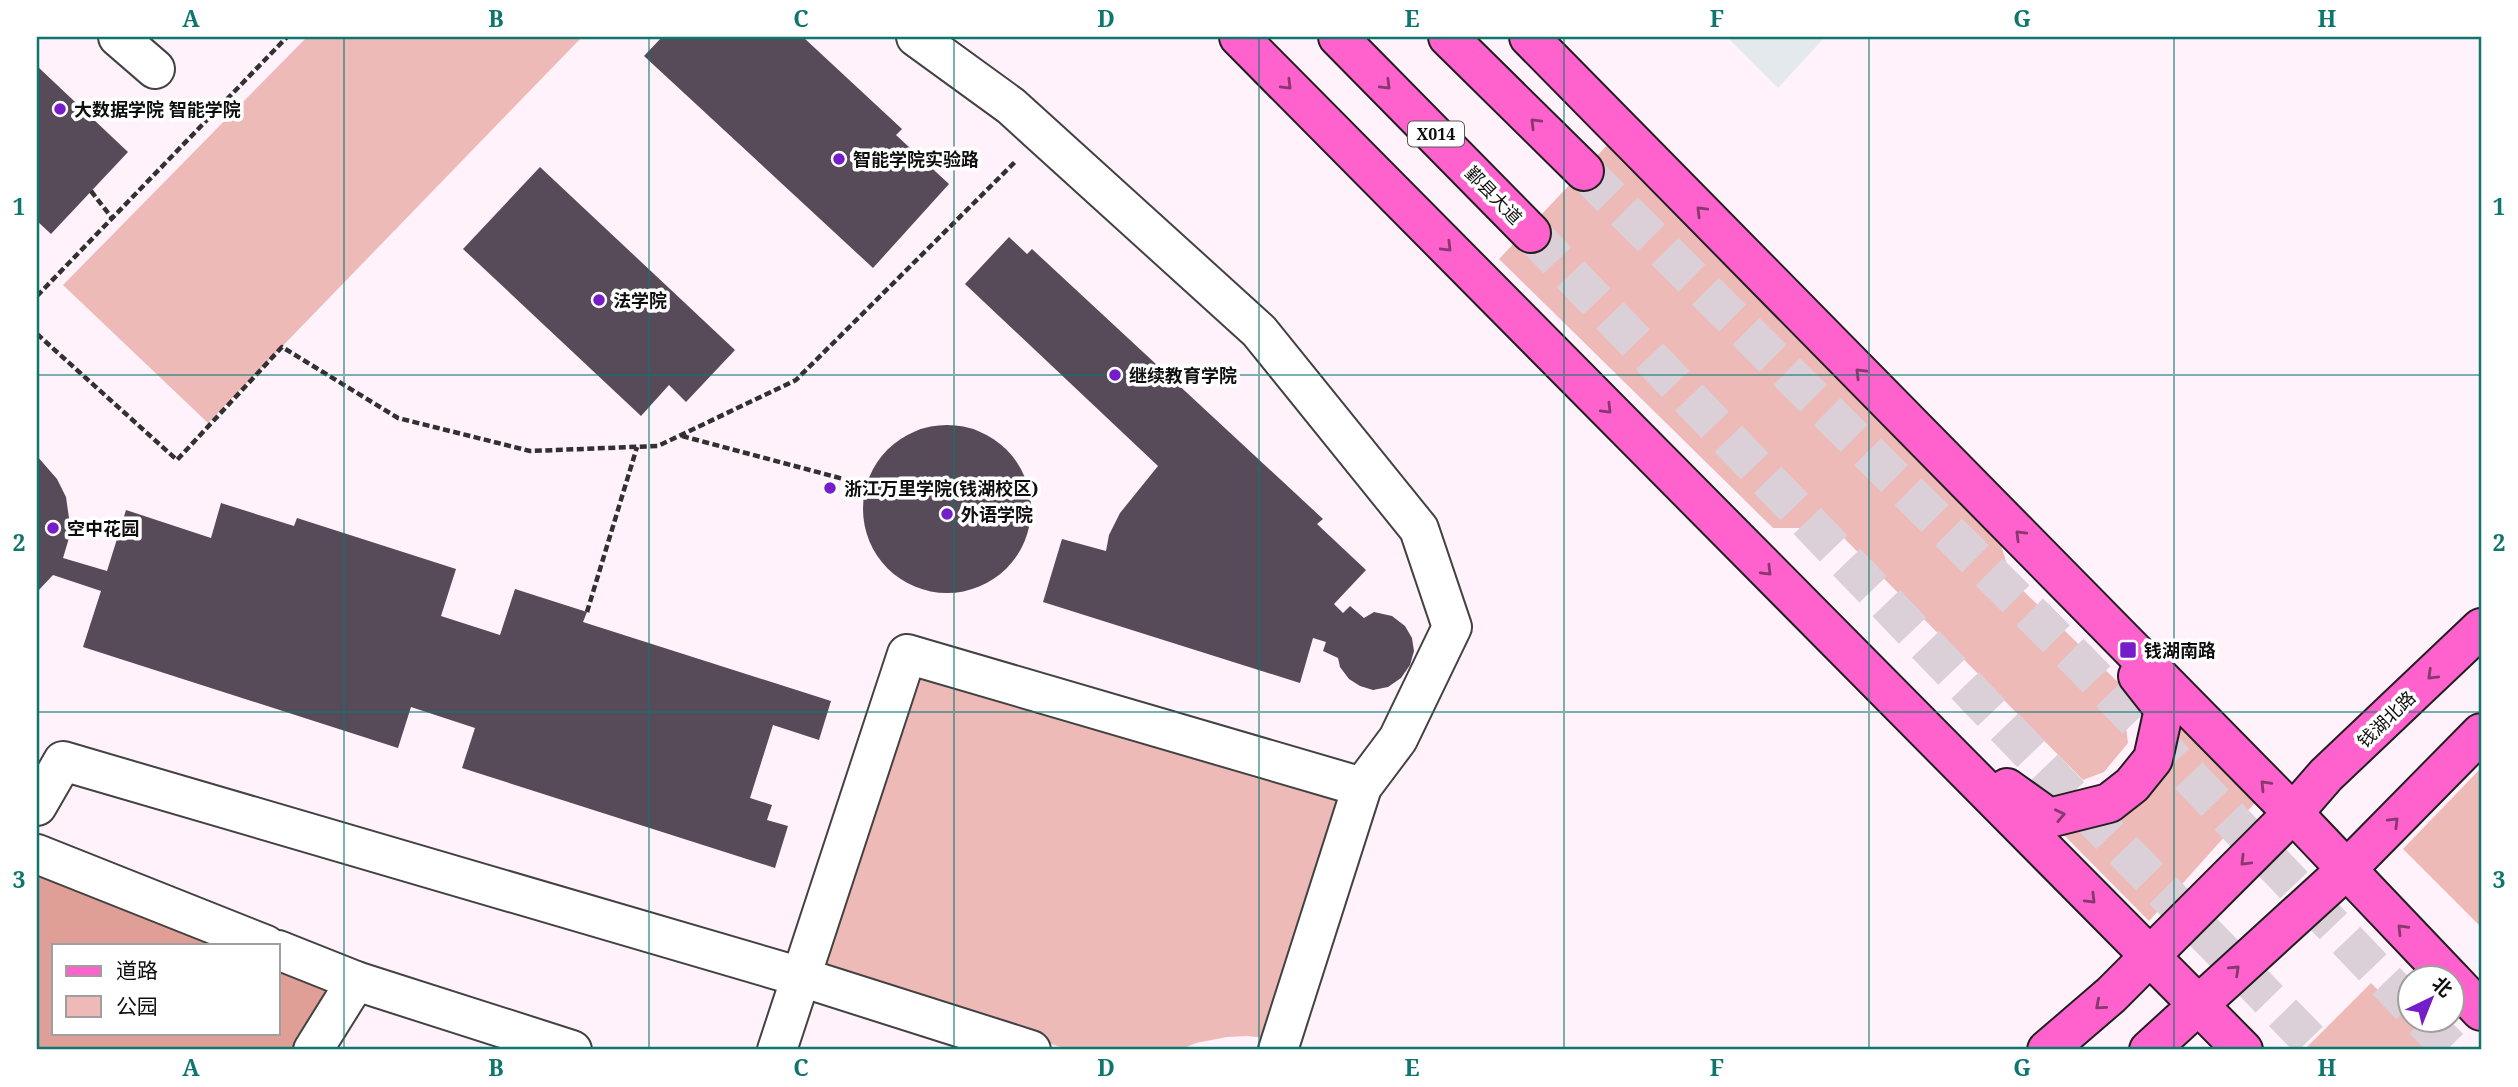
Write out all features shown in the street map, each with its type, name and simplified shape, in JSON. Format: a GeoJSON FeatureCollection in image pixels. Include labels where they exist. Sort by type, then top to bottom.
{"type":"FeatureCollection","features":[{"type":"Feature","properties":{"kind":"main road"},"geometry":{"type":"LineString","coordinates":[[1239,37],[2243,1050]]}},
{"type":"Feature","properties":{"kind":"main road","name":"鄞县大道"},"geometry":{"type":"LineString","coordinates":[[1338,37],[1531,233]]}},
{"type":"Feature","properties":{"kind":"main road"},"geometry":{"type":"LineString","coordinates":[[1448,37],[1584,171]]}},
{"type":"Feature","properties":{"kind":"main road"},"geometry":{"type":"LineString","coordinates":[[1529,37],[2293,813],[2437,964]]}},
{"type":"Feature","properties":{"kind":"main road"},"geometry":{"type":"LineString","coordinates":[[1923,728],[2049,818],[2109,803],[2132,785],[2153,759],[2164,709],[2058,574]]}},
{"type":"Feature","properties":{"kind":"main road","name":"钱湖北路"},"geometry":{"type":"LineString","coordinates":[[2293,813],[2326,775],[2481,628]]}},
{"type":"Feature","properties":{"kind":"main road"},"geometry":{"type":"LineString","coordinates":[[2149,1050],[2346,870],[2481,733]]}},
{"type":"Feature","properties":{"kind":"main road"},"geometry":{"type":"LineString","coordinates":[[2047,1050],[2111,995],[2293,813]]}},
{"type":"Feature","properties":{"kind":"main road"},"geometry":{"type":"LineString","coordinates":[[2466,995],[2481,1011]]}},
{"type":"Feature","properties":{"kind":"lane"},"geometry":{"type":"LineString","coordinates":[[118,37],[155,69]]}},
{"type":"Feature","properties":{"kind":"lane"},"geometry":{"type":"LineString","coordinates":[[916,37],[1011,106],[1259,331],[1419,529],[1452,626],[1398,739],[1362,787],[1278,1050]]}},
{"type":"Feature","properties":{"kind":"lane"},"geometry":{"type":"LineString","coordinates":[[777,1050],[907,654],[1362,787]]}},
{"type":"Feature","properties":{"kind":"lane"},"geometry":{"type":"LineString","coordinates":[[37,806],[63,761],[800,977],[1031,1050]]}},
{"type":"Feature","properties":{"kind":"lane"},"geometry":{"type":"LineString","coordinates":[[37,854],[263,944]]}},
{"type":"Feature","properties":{"kind":"lane"},"geometry":{"type":"LineString","coordinates":[[280,951],[356,981],[572,1050]]}},
{"type":"Feature","properties":{"kind":"lane"},"geometry":{"type":"LineString","coordinates":[[313,1050],[356,981]]}},
{"type":"Feature","properties":{"kind":"path"},"geometry":{"type":"LineString","coordinates":[[37,296],[287,37]]}},
{"type":"Feature","properties":{"kind":"path"},"geometry":{"type":"LineString","coordinates":[[37,334],[177,460],[282,347],[398,418],[530,451],[658,446],[796,380],[1043,135]]}},
{"type":"Feature","properties":{"kind":"path"},"geometry":{"type":"LineString","coordinates":[[91,191],[112,218]]}},
{"type":"Feature","properties":{"kind":"path"},"geometry":{"type":"LineString","coordinates":[[681,435],[866,485]]}},
{"type":"Feature","properties":{"kind":"path"},"geometry":{"type":"LineString","coordinates":[[587,612],[637,447]]}},
{"type":"Feature","properties":{"kind":"shaded area"},"geometry":{"type":"Polygon","coordinates":[[[1727,37],[1825,37],[1778,88],[1727,37]]]}},
{"type":"Feature","properties":{"kind":"shaded area"},"geometry":{"type":"Polygon","coordinates":[[[37,875],[223,944],[52,944],[52,1034],[280,1034],[280,965],[334,985],[299,1050],[37,1050],[37,875]]]}},
{"type":"Feature","properties":{"kind":"green space"},"geometry":{"type":"Polygon","coordinates":[[[307,37],[582,37],[208,423],[63,285],[307,37]]]}},
{"type":"Feature","properties":{"kind":"green space"},"geometry":{"type":"Polygon","coordinates":[[[1613,139],[1997,533],[2012,580],[2121,685],[2128,743],[2104,772],[2083,780],[1834,528],[1773,528],[1499,259],[1613,139]]]}},
{"type":"Feature","properties":{"kind":"green space"},"geometry":{"type":"Polygon","coordinates":[[[933,669],[1332,793],[1344,805],[1276,1039],[1227,1037],[1196,1043],[1179,1050],[1070,1050],[831,972],[822,957],[913,685],[933,669]]]}},
{"type":"Feature","properties":{"kind":"green space"},"geometry":{"type":"Polygon","coordinates":[[[2174,717],[2261,796],[2149,921],[2062,833],[2174,717]]]}},
{"type":"Feature","properties":{"kind":"green space"},"geometry":{"type":"Polygon","coordinates":[[[2481,768],[2481,927],[2403,849],[2481,768]]]}},
{"type":"Feature","properties":{"kind":"green space"},"geometry":{"type":"Polygon","coordinates":[[[2371,983],[2396,1008],[2396,1034],[2421,1034],[2437,1050],[2304,1050],[2371,983]]]}},
{"type":"Feature","properties":{"kind":"building","name":"智能学院实验路"},"geometry":{"type":"Polygon","coordinates":[[[662,37],[803,37],[902,129],[896,135],[949,184],[873,268],[644,56],[662,37]]]}},
{"type":"Feature","properties":{"kind":"building","name":"大数据学院 智能学院"},"geometry":{"type":"Polygon","coordinates":[[[37,66],[128,152],[51,234],[37,221],[37,66]]]}},
{"type":"Feature","properties":{"kind":"building","name":"法学院"},"geometry":{"type":"Polygon","coordinates":[[[540,167],[735,350],[686,402],[669,385],[641,416],[463,249],[540,167]]]}},
{"type":"Feature","properties":{"kind":"building","name":"继续教育学院"},"geometry":{"type":"Polygon","coordinates":[[[1009,237],[1027,254],[1032,249],[1323,519],[1317,524],[1366,570],[1334,604],[1343,613],[1350,606],[1364,618],[1374,612],[1392,616],[1405,626],[1412,638],[1414,651],[1410,665],[1401,678],[1388,687],[1373,690],[1360,686],[1349,679],[1340,667],[1338,658],[1323,651],[1326,642],[1313,638],[1300,683],[1043,602],[1062,539],[1106,551],[1109,535],[1120,513],[1158,466],[965,284],[1009,237]]]}},
{"type":"Feature","properties":{"kind":"building","name":"外语学院"},"geometry":{"type":"Polygon","coordinates":[[[947,425],[979,432],[994,439],[1006,450],[1017,462],[1024,477],[1031,509],[1024,541],[1017,556],[1006,568],[994,579],[979,586],[947,593],[915,586],[900,579],[888,568],[877,556],[870,541],[863,509],[870,477],[877,462],[888,450],[900,439],[915,432],[947,425]]]}},
{"type":"Feature","properties":{"kind":"building"},"geometry":{"type":"Polygon","coordinates":[[[37,456],[57,479],[66,497],[69,538],[63,558],[107,571],[126,510],[211,538],[221,503],[294,526],[297,518],[456,569],[441,616],[500,635],[515,589],[587,612],[583,622],[831,701],[819,740],[773,725],[750,798],[772,805],[767,820],[788,826],[775,868],[462,768],[475,728],[411,707],[398,748],[83,647],[101,591],[53,575],[37,592],[37,456]]]}},
{"type":"Feature","properties":{"kind":"tunnel"},"geometry":{"type":"LineString","coordinates":[[1584,171],[2077,659],[2396,991]]}},
{"type":"Feature","properties":{"kind":"tunnel"},"geometry":{"type":"LineString","coordinates":[[1531,233],[2127,854],[2319,1050]]}},
{"type":"Feature","properties":{"kind":"tunnel"},"geometry":{"type":"LineString","coordinates":[[2437,1034],[2452,1050]]}},
{"type":"Feature","properties":{"kind":"place","name":"大数据学院 智能学院"},"geometry":{"type":"Point","coordinates":[60,109]}},
{"type":"Feature","properties":{"kind":"place","name":"智能学院实验路"},"geometry":{"type":"Point","coordinates":[839,159]}},
{"type":"Feature","properties":{"kind":"place","name":"法学院"},"geometry":{"type":"Point","coordinates":[599,300]}},
{"type":"Feature","properties":{"kind":"place","name":"继续教育学院"},"geometry":{"type":"Point","coordinates":[1115,375]}},
{"type":"Feature","properties":{"kind":"place","name":"浙江万里学院(钱湖校区)"},"geometry":{"type":"Point","coordinates":[830,488]}},
{"type":"Feature","properties":{"kind":"place","name":"外语学院"},"geometry":{"type":"Point","coordinates":[947,514]}},
{"type":"Feature","properties":{"kind":"place","name":"空中花园"},"geometry":{"type":"Point","coordinates":[53,528]}},
{"type":"Feature","properties":{"kind":"place","name":"钱湖南路"},"geometry":{"type":"Point","coordinates":[2128,650]}}]}
